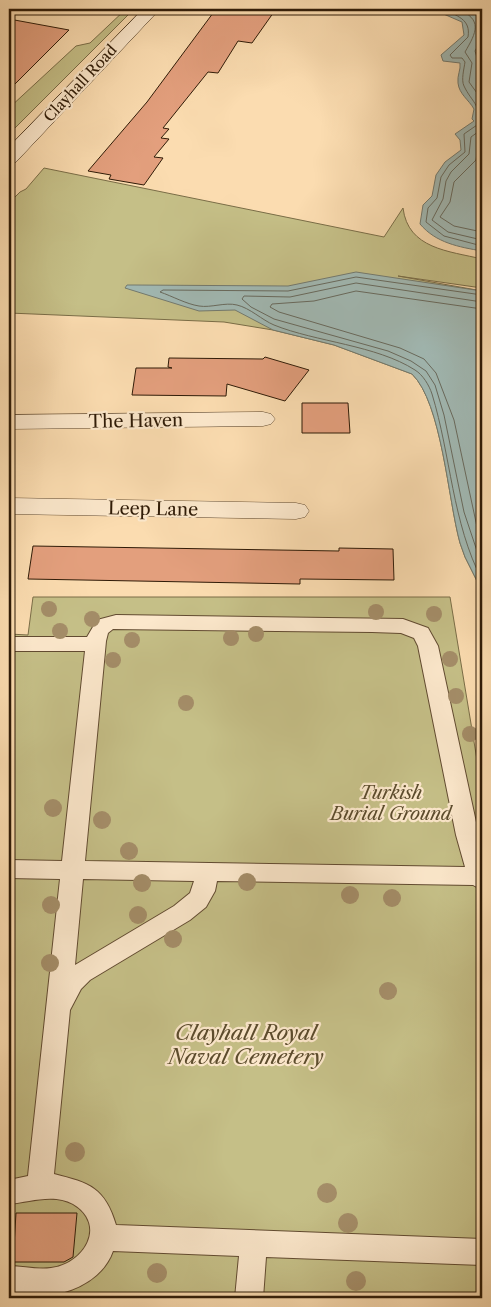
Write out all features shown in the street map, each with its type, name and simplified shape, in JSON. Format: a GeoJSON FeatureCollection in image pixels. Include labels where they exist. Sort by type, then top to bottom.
{"type":"FeatureCollection","features":[{"type":"Feature","properties":{"kind":"street","name":"Clayhall Road"},"geometry":{"type":"LineString","coordinates":[[9,158],[152,9]]}},
{"type":"Feature","properties":{"kind":"street","name":"The Haven"},"geometry":{"type":"LineString","coordinates":[[9,422],[263,419]]}},
{"type":"Feature","properties":{"kind":"street","name":"Leep Lane"},"geometry":{"type":"LineString","coordinates":[[9,506],[296,511]]}},
{"type":"Feature","properties":{"kind":"lane"},"geometry":{"type":"LineString","coordinates":[[9,869],[74,870],[207,872],[480,878],[468,835],[428,646],[421,633],[414,629],[392,625],[112,622],[101,626],[96,644],[74,870],[40,1186]]}},
{"type":"Feature","properties":{"kind":"lane"},"geometry":{"type":"LineString","coordinates":[[9,644],[96,644]]}},
{"type":"Feature","properties":{"kind":"lane"},"geometry":{"type":"LineString","coordinates":[[56,1035],[67,993],[72,983],[94,964],[182,913],[198,900],[204,891],[207,872]]}},
{"type":"Feature","properties":{"kind":"lane"},"geometry":{"type":"LineString","coordinates":[[9,1192],[40,1186],[64,1188],[84,1198],[97,1210],[101,1219],[104,1238],[99,1262],[92,1271],[81,1278],[44,1285],[10,1284]]}},
{"type":"Feature","properties":{"kind":"lane"},"geometry":{"type":"LineString","coordinates":[[104,1238],[482,1252]]}},
{"type":"Feature","properties":{"kind":"lane"},"geometry":{"type":"LineString","coordinates":[[249,1298],[253,1244]]}},
{"type":"Feature","properties":{"kind":"green space"},"geometry":{"type":"Polygon","coordinates":[[[126,9],[134,9],[9,134],[9,108],[76,46],[90,43],[126,9]]]}},
{"type":"Feature","properties":{"kind":"green space"},"geometry":{"type":"Polygon","coordinates":[[[44,168],[384,237],[403,208],[406,222],[421,240],[444,250],[482,259],[482,288],[398,276],[482,291],[482,591],[460,543],[443,453],[430,407],[422,388],[412,374],[334,345],[273,330],[224,322],[9,313],[9,203],[26,189],[44,168]]]}},
{"type":"Feature","properties":{"kind":"green space","name":"Clayhall Royal Naval Cemetery"},"geometry":{"type":"Polygon","coordinates":[[[33,597],[450,597],[482,790],[482,1298],[9,1298],[9,634],[28,635],[33,597]]]}},
{"type":"Feature","properties":{"kind":"water"},"geometry":{"type":"Polygon","coordinates":[[[432,9],[482,9],[482,251],[456,246],[441,240],[433,236],[420,224],[423,205],[432,196],[436,175],[445,162],[461,150],[460,140],[455,134],[474,121],[472,119],[474,109],[459,87],[460,63],[443,61],[441,55],[464,35],[462,22],[432,9]]]}},
{"type":"Feature","properties":{"kind":"water"},"geometry":{"type":"Polygon","coordinates":[[[356,272],[482,291],[482,591],[460,543],[443,453],[430,407],[422,388],[412,374],[334,345],[273,330],[235,310],[199,311],[125,288],[127,285],[288,286],[356,272]]]}},
{"type":"Feature","properties":{"kind":"building"},"geometry":{"type":"Polygon","coordinates":[[[216,9],[276,9],[252,43],[238,41],[218,73],[208,72],[163,128],[169,129],[161,138],[169,139],[154,157],[163,158],[144,185],[109,179],[111,175],[88,171],[147,102],[216,9]]]}},
{"type":"Feature","properties":{"kind":"building"},"geometry":{"type":"Polygon","coordinates":[[[9,19],[69,30],[9,90],[9,19]]]}},
{"type":"Feature","properties":{"kind":"building"},"geometry":{"type":"Polygon","coordinates":[[[265,357],[309,370],[285,401],[227,384],[226,396],[132,395],[136,368],[172,368],[168,367],[169,358],[263,359],[265,357]]]}},
{"type":"Feature","properties":{"kind":"building"},"geometry":{"type":"Polygon","coordinates":[[[302,403],[348,403],[350,433],[302,433],[302,403]]]}},
{"type":"Feature","properties":{"kind":"building"},"geometry":{"type":"Polygon","coordinates":[[[33,546],[339,551],[339,548],[393,549],[394,580],[300,579],[300,584],[28,579],[33,546]]]}},
{"type":"Feature","properties":{"kind":"building"},"geometry":{"type":"Polygon","coordinates":[[[16,1213],[77,1213],[73,1257],[64,1262],[13,1262],[16,1213]]]}},
{"type":"Feature","properties":{"kind":"park label","name":"Turkish Burial Ground"},"geometry":{"type":"Point","coordinates":[391,803]}}]}
